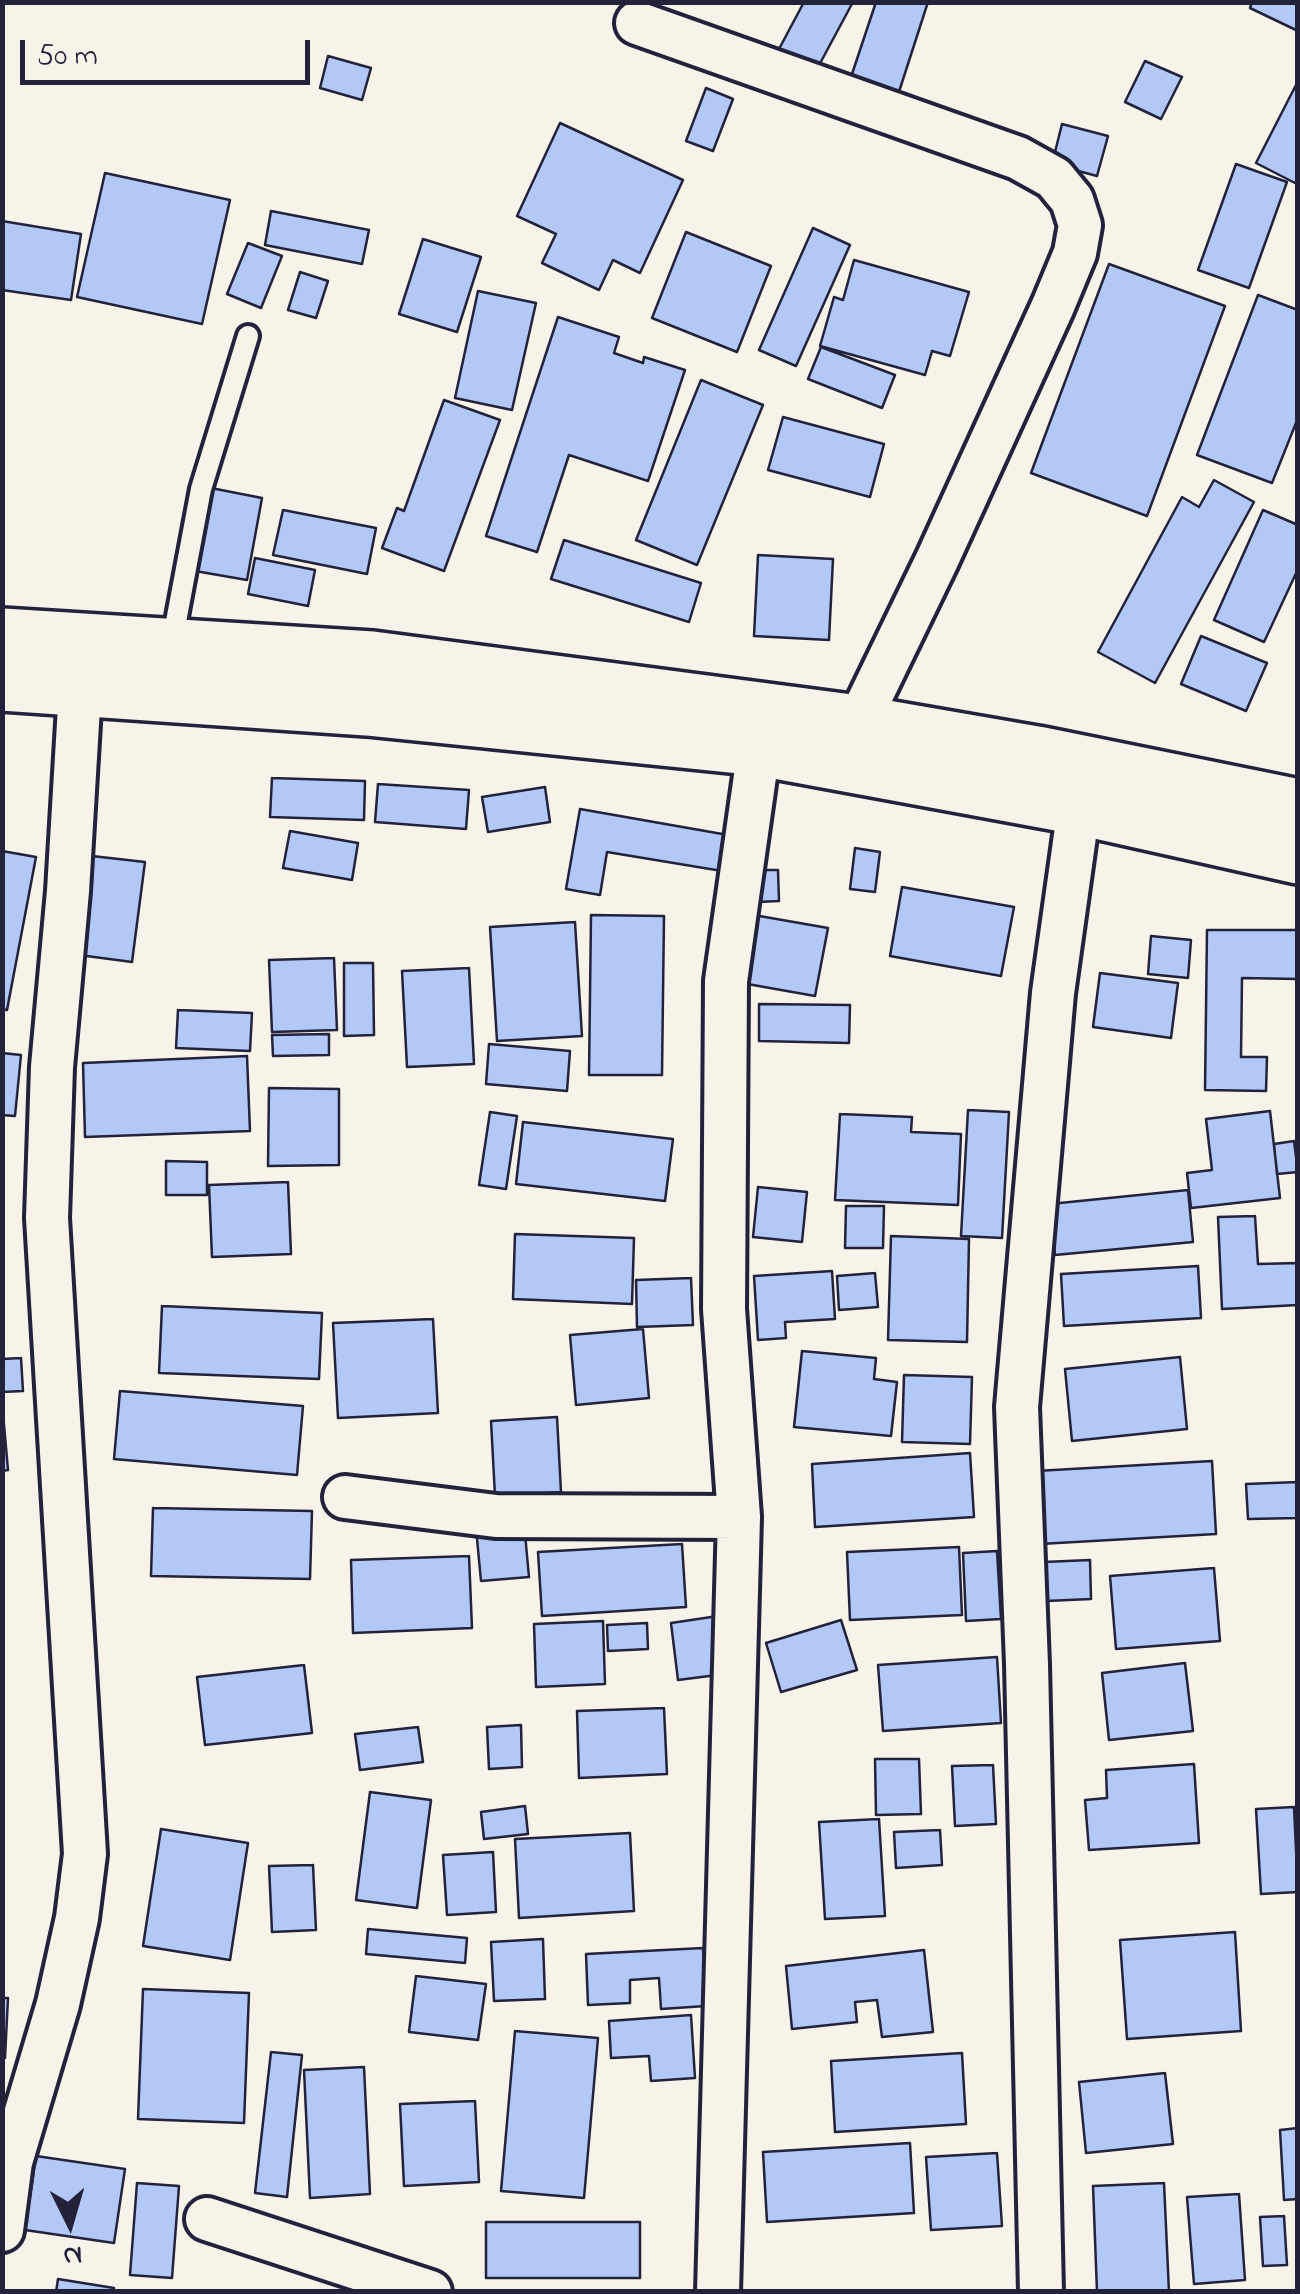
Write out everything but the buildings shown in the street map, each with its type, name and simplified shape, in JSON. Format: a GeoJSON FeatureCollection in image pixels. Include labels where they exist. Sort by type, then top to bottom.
{"type":"FeatureCollection","features":[{"type":"Feature","properties":{"kind":"street"},"geometry":{"type":"LineString","coordinates":[[638,22],[1018,158],[1054,178],[1072,200],[1080,225],[1053,306],[938,560],[858,724]]}},
{"type":"Feature","properties":{"kind":"street"},"geometry":{"type":"LineString","coordinates":[[2,636],[372,659],[858,724],[1037,754],[1298,807]]}},
{"type":"Feature","properties":{"kind":"street"},"geometry":{"type":"LineString","coordinates":[[2,683],[367,708],[759,748],[1079,807],[1298,856]]}},
{"type":"Feature","properties":{"kind":"street"},"geometry":{"type":"LineString","coordinates":[[2,2230],[11,2162],[58,2004],[77,1918],[85,1854],[47,1218],[52,1068],[80,690]]}},
{"type":"Feature","properties":{"kind":"street"},"geometry":{"type":"LineString","coordinates":[[718,2292],[739,1517],[724,1309],[726,981],[759,748]]}},
{"type":"Feature","properties":{"kind":"street"},"geometry":{"type":"LineString","coordinates":[[1041,2292],[1027,1664],[1017,1406],[1051,1012],[1079,807]]}},
{"type":"Feature","properties":{"kind":"street"},"geometry":{"type":"LineString","coordinates":[[345,1497],[496,1516],[739,1517]]}},
{"type":"Feature","properties":{"kind":"street"},"geometry":{"type":"LineString","coordinates":[[207,2219],[430,2292]]}},
{"type":"Feature","properties":{"kind":"lane"},"geometry":{"type":"LineString","coordinates":[[172,645],[201,489],[248,336]]}}]}
